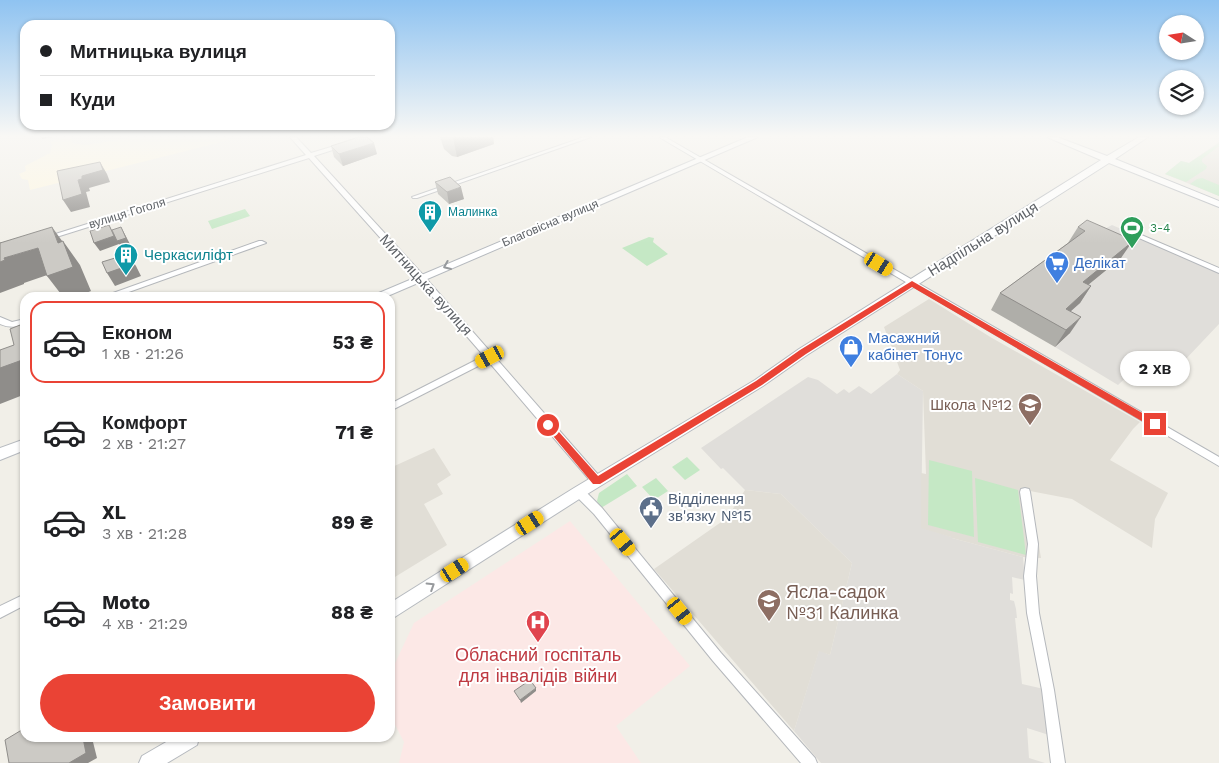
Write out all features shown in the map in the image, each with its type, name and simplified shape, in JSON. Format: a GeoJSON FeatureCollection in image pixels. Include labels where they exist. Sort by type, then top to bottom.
{"type":"FeatureCollection","features":[{"type":"Feature","properties":{"kind":"main road","name":"Благовісна вулиця"},"geometry":{"type":"LineString","coordinates":[[386,292],[668,173]]}},
{"type":"Feature","properties":{"kind":"main road","name":"Надпільна вулиця"},"geometry":{"type":"LineString","coordinates":[[395,609],[579,492],[759,383],[803,352],[1087,173]]}},
{"type":"Feature","properties":{"kind":"main road"},"geometry":{"type":"LineString","coordinates":[[1142,173],[1219,204]]}},
{"type":"Feature","properties":{"kind":"main road"},"geometry":{"type":"LineString","coordinates":[[0,454],[20,446]]}},
{"type":"Feature","properties":{"kind":"main road"},"geometry":{"type":"LineString","coordinates":[[149,763],[183,742]]}},
{"type":"Feature","properties":{"kind":"street","name":"вулиця Гоголя"},"geometry":{"type":"LineString","coordinates":[[42,240],[257,173]]}},
{"type":"Feature","properties":{"kind":"street","name":"Митницька вулиця"},"geometry":{"type":"LineString","coordinates":[[325,173],[420,277],[597,481]]}},
{"type":"Feature","properties":{"kind":"street"},"geometry":{"type":"LineString","coordinates":[[415,197],[485,173]]}},
{"type":"Feature","properties":{"kind":"street"},"geometry":{"type":"LineString","coordinates":[[723,173],[1219,462]]}},
{"type":"Feature","properties":{"kind":"street"},"geometry":{"type":"LineString","coordinates":[[1125,230],[1219,271]]}},
{"type":"Feature","properties":{"kind":"street"},"geometry":{"type":"LineString","coordinates":[[121,292],[262,244]]}},
{"type":"Feature","properties":{"kind":"street"},"geometry":{"type":"LineString","coordinates":[[0,320],[6,324],[20,323]]}},
{"type":"Feature","properties":{"kind":"street"},"geometry":{"type":"LineString","coordinates":[[395,405],[490,357]]}},
{"type":"Feature","properties":{"kind":"street"},"geometry":{"type":"LineString","coordinates":[[579,492],[598,511],[717,657],[810,763]]}},
{"type":"Feature","properties":{"kind":"street"},"geometry":{"type":"LineString","coordinates":[[1026,492],[1033,549],[1030,576],[1033,613],[1048,690],[1058,763]]}},
{"type":"Feature","properties":{"kind":"street"},"geometry":{"type":"LineString","coordinates":[[0,612],[20,602]]}},
{"type":"Feature","properties":{"kind":"shaded area"},"geometry":{"type":"Polygon","coordinates":[[[100,173],[30,190],[28,180],[22,179],[19,174],[100,173]]]}},
{"type":"Feature","properties":{"kind":"shaded area"},"geometry":{"type":"Polygon","coordinates":[[[1219,173],[1219,196],[1165,174],[1219,173]]]}},
{"type":"Feature","properties":{"kind":"shaded area"},"geometry":{"type":"Polygon","coordinates":[[[1112,225],[1219,271],[1219,324],[1166,380],[1138,366],[1118,385],[1055,347],[1070,334],[1055,325],[1072,298],[1115,263],[1119,264],[1124,260],[1088,238],[1112,225]]]}},
{"type":"Feature","properties":{"kind":"shaded area","name":"Школа №12"},"geometry":{"type":"Polygon","coordinates":[[[929,299],[992,338],[1140,422],[1110,460],[1168,493],[1155,519],[1152,548],[1072,499],[1030,491],[1041,558],[1023,557],[921,528],[921,473],[926,474],[923,391],[897,374],[900,370],[884,327],[929,299]]]}},
{"type":"Feature","properties":{"kind":"shaded area"},"geometry":{"type":"Polygon","coordinates":[[[897,374],[923,391],[921,527],[952,538],[1023,557],[1025,580],[1012,577],[1013,594],[1010,593],[1010,600],[1014,601],[1016,609],[1017,618],[1015,618],[1022,684],[1044,689],[1049,735],[1027,728],[1029,758],[1045,763],[821,763],[794,731],[819,650],[830,655],[852,563],[781,494],[745,490],[701,448],[808,377],[818,380],[837,394],[844,389],[849,393],[859,386],[871,394],[897,374]]]}},
{"type":"Feature","properties":{"kind":"shaded area"},"geometry":{"type":"Polygon","coordinates":[[[434,448],[451,475],[437,484],[443,494],[424,504],[447,545],[395,577],[395,466],[434,448]]]}},
{"type":"Feature","properties":{"kind":"shaded area","name":"Ясла-садок №31 Калинка"},"geometry":{"type":"Polygon","coordinates":[[[745,490],[781,494],[852,563],[830,655],[819,651],[794,731],[654,569],[727,518],[745,490]]]}},
{"type":"Feature","properties":{"kind":"shaded area","name":"Обласний госпіталь для інвалідів війни"},"geometry":{"type":"Polygon","coordinates":[[[570,521],[690,666],[616,726],[641,763],[399,763],[404,742],[395,725],[395,663],[414,623],[570,521]]]}},
{"type":"Feature","properties":{"kind":"green space"},"geometry":{"type":"Polygon","coordinates":[[[1167,173],[1200,173],[1186,182],[1165,174],[1167,173]]]}},
{"type":"Feature","properties":{"kind":"green space"},"geometry":{"type":"Polygon","coordinates":[[[1202,178],[1219,185],[1219,196],[1190,184],[1202,178]]]}},
{"type":"Feature","properties":{"kind":"green space"},"geometry":{"type":"Polygon","coordinates":[[[245,209],[250,216],[212,229],[208,221],[245,209]]]}},
{"type":"Feature","properties":{"kind":"green space"},"geometry":{"type":"Polygon","coordinates":[[[649,237],[654,238],[653,242],[668,254],[647,266],[622,248],[649,237]]]}},
{"type":"Feature","properties":{"kind":"green space"},"geometry":{"type":"Polygon","coordinates":[[[687,457],[700,470],[685,480],[672,467],[687,457]]]}},
{"type":"Feature","properties":{"kind":"green space"},"geometry":{"type":"Polygon","coordinates":[[[929,460],[972,471],[974,537],[928,525],[929,460]]]}},
{"type":"Feature","properties":{"kind":"green space"},"geometry":{"type":"Polygon","coordinates":[[[627,474],[637,486],[601,508],[597,501],[599,493],[627,474]]]}},
{"type":"Feature","properties":{"kind":"green space"},"geometry":{"type":"Polygon","coordinates":[[[656,478],[668,491],[654,500],[642,487],[656,478]]]}},
{"type":"Feature","properties":{"kind":"green space"},"geometry":{"type":"Polygon","coordinates":[[[975,478],[1018,490],[1026,555],[978,542],[975,478]]]}},
{"type":"Feature","properties":{"kind":"building"},"geometry":{"type":"Polygon","coordinates":[[[57,173],[94,173],[82,176],[82,179],[78,180],[82,194],[63,200],[57,173]]]}},
{"type":"Feature","properties":{"kind":"building"},"geometry":{"type":"Polygon","coordinates":[[[450,177],[461,187],[447,192],[435,182],[450,177]]]}},
{"type":"Feature","properties":{"kind":"building","name":"Делікат"},"geometry":{"type":"Polygon","coordinates":[[[1087,220],[1128,238],[1126,239],[1132,242],[1083,282],[1091,286],[1066,309],[1081,317],[1066,330],[1000,293],[1085,231],[1078,227],[1087,220]]]}},
{"type":"Feature","properties":{"kind":"building"},"geometry":{"type":"Polygon","coordinates":[[[109,225],[114,236],[94,243],[90,231],[109,225]]]}},
{"type":"Feature","properties":{"kind":"building"},"geometry":{"type":"Polygon","coordinates":[[[52,227],[58,243],[63,241],[73,267],[47,276],[38,248],[4,258],[5,260],[0,262],[0,243],[52,227]]]}},
{"type":"Feature","properties":{"kind":"building"},"geometry":{"type":"Polygon","coordinates":[[[121,227],[126,238],[117,241],[112,230],[121,227]]]}},
{"type":"Feature","properties":{"kind":"building"},"geometry":{"type":"Polygon","coordinates":[[[128,254],[133,264],[107,273],[102,262],[128,254]]]}},
{"type":"Feature","properties":{"kind":"building"},"geometry":{"type":"Polygon","coordinates":[[[20,325],[20,361],[0,368],[0,350],[14,345],[10,329],[20,325]]]}},
{"type":"Feature","properties":{"kind":"building"},"geometry":{"type":"Polygon","coordinates":[[[530,680],[536,688],[520,700],[514,691],[530,680]]]}},
{"type":"Feature","properties":{"kind":"building"},"geometry":{"type":"Polygon","coordinates":[[[20,731],[20,742],[84,742],[86,753],[69,763],[9,763],[5,740],[20,731]]]}},
{"type":"Feature","properties":{"kind":"place","name":"Малинка"},"geometry":{"type":"Point","coordinates":[430,233]}},
{"type":"Feature","properties":{"kind":"place","name":"3-4"},"geometry":{"type":"Point","coordinates":[1132,249]}},
{"type":"Feature","properties":{"kind":"place","name":"Черкасиліфт"},"geometry":{"type":"Point","coordinates":[126,276]}},
{"type":"Feature","properties":{"kind":"place","name":"Делікат"},"geometry":{"type":"Point","coordinates":[1057,284]}},
{"type":"Feature","properties":{"kind":"place","name":"Масажний кабінет Тонус"},"geometry":{"type":"Point","coordinates":[851,368]}},
{"type":"Feature","properties":{"kind":"place","name":"Школа №12"},"geometry":{"type":"Point","coordinates":[1030,426]}},
{"type":"Feature","properties":{"kind":"place","name":"Відділення зв'язку №15"},"geometry":{"type":"Point","coordinates":[651,529]}},
{"type":"Feature","properties":{"kind":"place","name":"Ясла-садок №31 Калинка"},"geometry":{"type":"Point","coordinates":[769,622]}},
{"type":"Feature","properties":{"kind":"place","name":"Обласний госпіталь для інвалідів війни"},"geometry":{"type":"Point","coordinates":[538,643]}},
{"type":"Feature","properties":{"kind":"route"},"geometry":{"type":"LineString","coordinates":[[548,425],[597,481],[759,383],[803,352],[912,284],[1155,424]]}}]}
